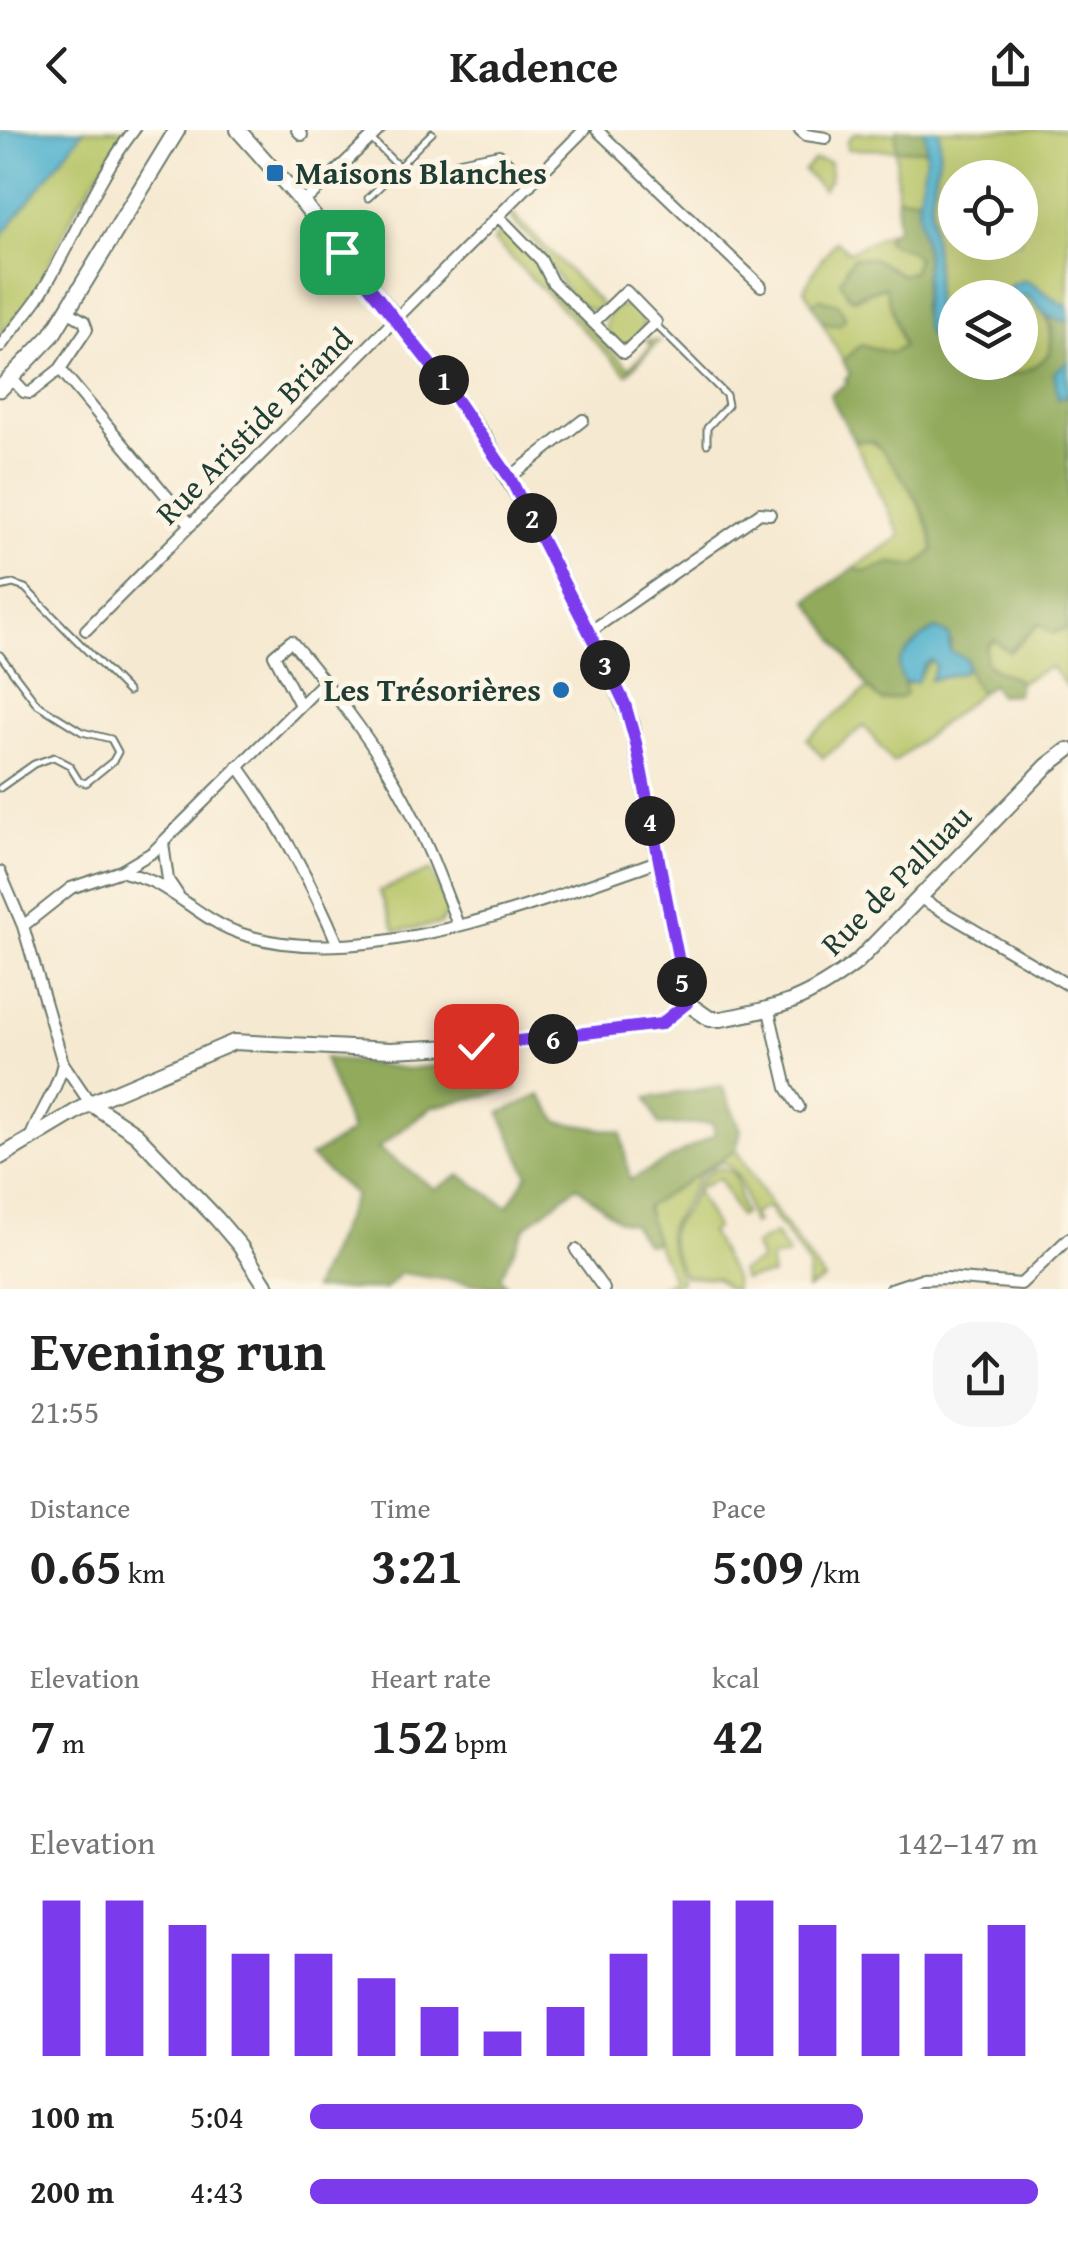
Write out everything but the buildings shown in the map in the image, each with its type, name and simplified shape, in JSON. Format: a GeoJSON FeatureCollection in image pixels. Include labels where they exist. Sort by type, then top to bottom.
{"type":"FeatureCollection","features":[{"type":"Feature","properties":{"kind":"main road"},"geometry":{"type":"LineString","coordinates":[[6,384],[52,335],[176,130]]}},
{"type":"Feature","properties":{"kind":"street"},"geometry":{"type":"LineString","coordinates":[[0,347],[38,297],[90,197],[134,130]]}},
{"type":"Feature","properties":{"kind":"street","name":"Rue Aristide Briand"},"geometry":{"type":"LineString","coordinates":[[86,630],[584,130]]}},
{"type":"Feature","properties":{"kind":"street"},"geometry":{"type":"LineString","coordinates":[[597,130],[760,286]]}},
{"type":"Feature","properties":{"kind":"street"},"geometry":{"type":"LineString","coordinates":[[800,130],[806,135],[826,138]]}},
{"type":"Feature","properties":{"kind":"street"},"geometry":{"type":"LineString","coordinates":[[0,1157],[90,1104],[234,1042],[390,1050],[476,1046],[661,1024],[687,1003],[632,725],[620,693],[510,478],[479,430],[396,319],[244,132]]}},
{"type":"Feature","properties":{"kind":"street"},"geometry":{"type":"LineString","coordinates":[[303,203],[376,135]]}},
{"type":"Feature","properties":{"kind":"street"},"geometry":{"type":"LineString","coordinates":[[460,164],[499,155],[530,185]]}},
{"type":"Feature","properties":{"kind":"street"},"geometry":{"type":"LineString","coordinates":[[498,217],[541,260],[552,282],[624,353],[656,322],[626,290],[594,322]]}},
{"type":"Feature","properties":{"kind":"street"},"geometry":{"type":"LineString","coordinates":[[6,384],[30,393],[60,369],[87,330],[84,321],[67,310]]}},
{"type":"Feature","properties":{"kind":"street"},"geometry":{"type":"LineString","coordinates":[[60,369],[191,525]]}},
{"type":"Feature","properties":{"kind":"street"},"geometry":{"type":"LineString","coordinates":[[510,478],[583,420]]}},
{"type":"Feature","properties":{"kind":"street"},"geometry":{"type":"LineString","coordinates":[[588,633],[760,513],[770,514]]}},
{"type":"Feature","properties":{"kind":"street"},"geometry":{"type":"LineString","coordinates":[[300,705],[274,655],[291,641],[325,680],[398,787],[458,925]]}},
{"type":"Feature","properties":{"kind":"street"},"geometry":{"type":"LineString","coordinates":[[24,926],[71,888],[121,871],[163,843],[325,680]]}},
{"type":"Feature","properties":{"kind":"street","name":"Rue de Palluau"},"geometry":{"type":"LineString","coordinates":[[687,1003],[710,1018],[769,1011],[802,1000],[831,982],[858,962],[1047,766],[1068,750]]}},
{"type":"Feature","properties":{"kind":"street"},"geometry":{"type":"LineString","coordinates":[[238,766],[288,840],[338,945]]}},
{"type":"Feature","properties":{"kind":"street"},"geometry":{"type":"LineString","coordinates":[[163,843],[168,880],[185,903]]}},
{"type":"Feature","properties":{"kind":"street"},"geometry":{"type":"LineString","coordinates":[[121,871],[159,885],[226,928],[254,938],[290,945],[338,945],[400,938],[458,925],[658,861]]}},
{"type":"Feature","properties":{"kind":"street"},"geometry":{"type":"LineString","coordinates":[[0,872],[24,926],[63,1064],[90,1104],[136,1134],[230,1233],[268,1289]]}},
{"type":"Feature","properties":{"kind":"street"},"geometry":{"type":"LineString","coordinates":[[920,898],[1068,985]]}},
{"type":"Feature","properties":{"kind":"street"},"geometry":{"type":"LineString","coordinates":[[769,1011],[787,1088],[798,1107]]}},
{"type":"Feature","properties":{"kind":"street"},"geometry":{"type":"LineString","coordinates":[[30,1139],[37,1118],[59,1085],[63,1064]]}},
{"type":"Feature","properties":{"kind":"street"},"geometry":{"type":"LineString","coordinates":[[891,1289],[921,1280],[947,1278],[1021,1284],[1068,1239]]}},
{"type":"Feature","properties":{"kind":"street"},"geometry":{"type":"LineString","coordinates":[[576,1250],[604,1289]]}},
{"type":"Feature","properties":{"kind":"lane"},"geometry":{"type":"LineString","coordinates":[[368,198],[432,133]]}},
{"type":"Feature","properties":{"kind":"lane"},"geometry":{"type":"LineString","coordinates":[[376,135],[397,165]]}},
{"type":"Feature","properties":{"kind":"lane"},"geometry":{"type":"LineString","coordinates":[[654,324],[726,395],[728,405],[707,428],[707,444]]}},
{"type":"Feature","properties":{"kind":"lane"},"geometry":{"type":"LineString","coordinates":[[0,587],[13,584],[25,588],[128,692]]}},
{"type":"Feature","properties":{"kind":"lane"},"geometry":{"type":"LineString","coordinates":[[76,640],[86,630]]}},
{"type":"Feature","properties":{"kind":"lane"},"geometry":{"type":"LineString","coordinates":[[0,655],[37,704],[82,732],[110,739],[118,752],[113,762],[86,783],[78,781],[64,760],[49,757],[0,788]]}},
{"type":"Feature","properties":{"kind":"green space"},"geometry":{"type":"Polygon","coordinates":[[[0,130],[127,130],[77,206],[34,294],[0,337],[0,130]]]}},
{"type":"Feature","properties":{"kind":"green space"},"geometry":{"type":"Polygon","coordinates":[[[896,130],[924,130],[928,150],[896,149],[896,130]]]}},
{"type":"Feature","properties":{"kind":"green space"},"geometry":{"type":"Polygon","coordinates":[[[939,130],[1068,130],[1068,306],[1050,300],[1038,288],[1038,280],[938,280],[938,315],[931,218],[938,163],[938,260],[1038,260],[1038,160],[939,160],[939,130]]]}},
{"type":"Feature","properties":{"kind":"green space"},"geometry":{"type":"Polygon","coordinates":[[[855,133],[896,133],[897,149],[928,150],[919,198],[897,197],[896,150],[847,149],[847,140],[855,133]]]}},
{"type":"Feature","properties":{"kind":"green space"},"geometry":{"type":"Polygon","coordinates":[[[814,160],[830,162],[830,179],[823,190],[804,171],[814,160]]]}},
{"type":"Feature","properties":{"kind":"green space"},"geometry":{"type":"Polygon","coordinates":[[[897,197],[919,198],[926,264],[921,310],[938,344],[938,380],[1038,380],[1038,364],[1050,352],[1052,329],[1048,317],[1068,322],[1068,628],[1052,633],[1039,623],[1009,652],[994,640],[986,647],[985,661],[1019,682],[1017,694],[998,695],[992,684],[980,693],[971,680],[966,659],[950,651],[951,641],[926,634],[899,663],[906,693],[882,701],[868,688],[808,600],[854,568],[864,572],[891,563],[916,566],[933,551],[928,524],[902,477],[873,441],[854,441],[830,395],[847,383],[845,379],[850,375],[843,361],[861,345],[891,353],[903,347],[885,286],[850,298],[840,281],[853,258],[873,258],[902,275],[913,271],[917,258],[909,250],[886,242],[897,227],[897,197]]]}},
{"type":"Feature","properties":{"kind":"green space"},"geometry":{"type":"Polygon","coordinates":[[[511,212],[602,305],[596,311],[570,295],[511,212]]]}},
{"type":"Feature","properties":{"kind":"green space"},"geometry":{"type":"Polygon","coordinates":[[[502,227],[534,260],[552,291],[629,368],[652,346],[646,340],[659,341],[627,374],[494,241],[502,227]]]}},
{"type":"Feature","properties":{"kind":"green space"},"geometry":{"type":"Polygon","coordinates":[[[897,228],[917,258],[913,271],[906,276],[852,261],[846,267],[847,295],[855,299],[885,286],[904,346],[891,353],[861,345],[843,361],[822,322],[833,325],[820,299],[812,303],[804,289],[836,241],[849,252],[897,228]]]}},
{"type":"Feature","properties":{"kind":"green space"},"geometry":{"type":"Polygon","coordinates":[[[820,299],[838,304],[844,321],[838,325],[822,322],[812,303],[820,299]]]}},
{"type":"Feature","properties":{"kind":"green space"},"geometry":{"type":"Polygon","coordinates":[[[625,306],[638,312],[644,325],[638,338],[625,344],[612,338],[606,325],[612,312],[625,306]]]}},
{"type":"Feature","properties":{"kind":"green space"},"geometry":{"type":"Polygon","coordinates":[[[1038,306],[1051,334],[1050,352],[1038,364],[1038,306]]]}},
{"type":"Feature","properties":{"kind":"green space"},"geometry":{"type":"Polygon","coordinates":[[[865,439],[887,455],[898,470],[927,524],[933,551],[916,566],[891,563],[864,572],[854,568],[901,536],[854,441],[865,439]]]}},
{"type":"Feature","properties":{"kind":"green space"},"geometry":{"type":"Polygon","coordinates":[[[1040,623],[1052,633],[1068,628],[1068,688],[1051,667],[1019,682],[985,661],[990,641],[1010,652],[1040,623]]]}},
{"type":"Feature","properties":{"kind":"green space"},"geometry":{"type":"Polygon","coordinates":[[[931,660],[936,666],[930,680],[961,673],[969,663],[969,673],[980,693],[893,763],[864,726],[823,758],[807,739],[868,688],[883,701],[906,693],[903,682],[908,684],[920,675],[931,660]]]}},
{"type":"Feature","properties":{"kind":"green space"},"geometry":{"type":"Polygon","coordinates":[[[431,870],[449,911],[440,924],[396,931],[379,891],[431,870]]]}},
{"type":"Feature","properties":{"kind":"green space"},"geometry":{"type":"Polygon","coordinates":[[[324,1058],[407,1069],[506,1058],[516,1089],[432,1107],[378,1148],[435,1189],[460,1175],[508,1207],[528,1174],[500,1113],[540,1095],[559,1122],[621,1132],[630,1180],[715,1134],[712,1123],[659,1125],[647,1098],[722,1086],[741,1130],[736,1150],[646,1207],[656,1243],[646,1244],[632,1224],[618,1220],[577,1186],[526,1226],[500,1277],[509,1289],[401,1273],[385,1289],[313,1289],[355,1195],[310,1157],[351,1132],[324,1058]]]}},
{"type":"Feature","properties":{"kind":"green space"},"geometry":{"type":"Polygon","coordinates":[[[736,1150],[824,1279],[807,1289],[809,1266],[767,1207],[753,1214],[757,1222],[753,1224],[740,1181],[722,1162],[701,1175],[670,1226],[667,1234],[681,1281],[669,1289],[658,1289],[673,1279],[656,1243],[646,1207],[736,1150]]]}},
{"type":"Feature","properties":{"kind":"green space"},"geometry":{"type":"Polygon","coordinates":[[[721,1168],[737,1180],[744,1214],[739,1217],[719,1178],[696,1190],[716,1228],[710,1232],[734,1277],[735,1289],[729,1289],[716,1278],[684,1276],[670,1234],[702,1179],[721,1168]]]}},
{"type":"Feature","properties":{"kind":"green space"},"geometry":{"type":"Polygon","coordinates":[[[775,1234],[789,1255],[770,1259],[772,1275],[743,1279],[740,1271],[761,1260],[754,1245],[775,1234]]]}},
{"type":"Feature","properties":{"kind":"water"},"geometry":{"type":"Polygon","coordinates":[[[0,130],[84,130],[0,238],[0,130]]]}},
{"type":"Feature","properties":{"kind":"water"},"geometry":{"type":"Polygon","coordinates":[[[924,130],[939,130],[931,209],[938,344],[925,328],[923,314],[926,260],[918,206],[924,130]]]}},
{"type":"Feature","properties":{"kind":"water"},"geometry":{"type":"Polygon","coordinates":[[[1038,287],[1068,306],[1068,322],[1048,317],[1038,307],[1038,287]]]}},
{"type":"Feature","properties":{"kind":"water"},"geometry":{"type":"Polygon","coordinates":[[[1068,361],[1068,394],[1058,399],[1054,373],[1068,361]]]}},
{"type":"Feature","properties":{"kind":"water"},"geometry":{"type":"Polygon","coordinates":[[[936,629],[949,635],[950,651],[966,659],[967,668],[930,680],[936,666],[931,660],[924,665],[917,682],[903,682],[899,665],[904,655],[936,629]]]}},
{"type":"Feature","properties":{"kind":"place","name":"Maisons Blanches"},"geometry":{"type":"Point","coordinates":[275,173]}},
{"type":"Feature","properties":{"kind":"place","name":"Les Trésorières"},"geometry":{"type":"Point","coordinates":[561,690]}},
{"type":"Feature","properties":{"kind":"route"},"geometry":{"type":"LineString","coordinates":[[342,252],[442,379],[510,478],[625,704],[687,1003],[661,1024],[476,1046]]}}]}
